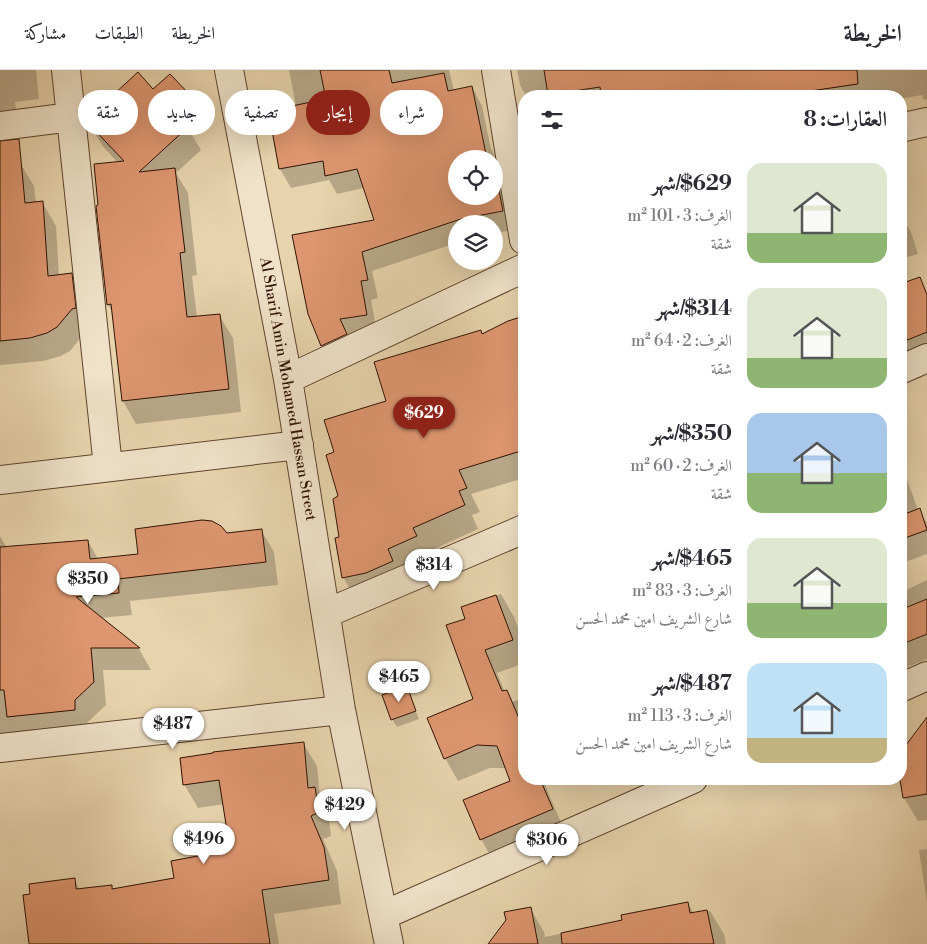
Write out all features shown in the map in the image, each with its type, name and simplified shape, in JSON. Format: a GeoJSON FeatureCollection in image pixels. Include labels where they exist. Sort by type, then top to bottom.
{"type":"FeatureCollection","features":[{"type":"Feature","properties":{"kind":"street"},"geometry":{"type":"LineString","coordinates":[[66,70],[108,467]]}},
{"type":"Feature","properties":{"kind":"street","name":"Al Sharif Amin Mohamed Hassan Street"},"geometry":{"type":"LineString","coordinates":[[229,70],[288,379],[327,613],[341,710],[389,944]]}},
{"type":"Feature","properties":{"kind":"street"},"geometry":{"type":"LineString","coordinates":[[496,70],[518,204]]}},
{"type":"Feature","properties":{"kind":"street"},"geometry":{"type":"LineString","coordinates":[[0,126],[71,117]]}},
{"type":"Feature","properties":{"kind":"street"},"geometry":{"type":"LineString","coordinates":[[907,126],[927,122]]}},
{"type":"Feature","properties":{"kind":"street"},"geometry":{"type":"LineString","coordinates":[[288,379],[518,271]]}},
{"type":"Feature","properties":{"kind":"street"},"geometry":{"type":"LineString","coordinates":[[907,367],[927,358]]}},
{"type":"Feature","properties":{"kind":"street"},"geometry":{"type":"LineString","coordinates":[[0,480],[299,445]]}},
{"type":"Feature","properties":{"kind":"street"},"geometry":{"type":"LineString","coordinates":[[327,613],[518,532]]}},
{"type":"Feature","properties":{"kind":"street"},"geometry":{"type":"LineString","coordinates":[[907,685],[927,676]]}},
{"type":"Feature","properties":{"kind":"street"},"geometry":{"type":"LineString","coordinates":[[0,748],[341,710]]}},
{"type":"Feature","properties":{"kind":"street"},"geometry":{"type":"LineString","coordinates":[[384,915],[680,785]]}},
{"type":"Feature","properties":{"kind":"building"},"geometry":{"type":"Polygon","coordinates":[[[320,70],[389,70],[392,83],[444,73],[448,91],[472,86],[485,150],[448,150],[448,205],[502,205],[503,211],[482,215],[448,215],[448,223],[362,252],[368,280],[361,281],[367,315],[340,319],[347,334],[321,346],[308,314],[292,235],[374,220],[357,169],[325,176],[323,161],[279,169],[273,135],[296,135],[296,105],[306,103],[306,135],[370,135],[370,90],[324,90],[320,70]]]}},
{"type":"Feature","properties":{"kind":"building"},"geometry":{"type":"Polygon","coordinates":[[[544,70],[857,70],[858,84],[817,90],[600,90],[600,87],[580,90],[547,90],[544,70]]]}},
{"type":"Feature","properties":{"kind":"building"},"geometry":{"type":"Polygon","coordinates":[[[138,72],[153,89],[170,74],[185,90],[148,90],[148,135],[179,135],[139,172],[175,168],[185,252],[180,253],[187,317],[220,314],[229,389],[122,401],[111,304],[107,305],[96,206],[98,205],[94,164],[124,161],[99,135],[138,135],[138,90],[118,90],[138,72]]]}},
{"type":"Feature","properties":{"kind":"building"},"geometry":{"type":"Polygon","coordinates":[[[19,139],[25,203],[43,201],[48,276],[72,273],[76,308],[72,309],[57,327],[47,333],[30,338],[0,341],[0,141],[19,139]]]}},
{"type":"Feature","properties":{"kind":"building"},"geometry":{"type":"Polygon","coordinates":[[[920,277],[927,295],[927,332],[907,340],[907,282],[920,277]]]}},
{"type":"Feature","properties":{"kind":"building"},"geometry":{"type":"Polygon","coordinates":[[[518,318],[518,452],[459,470],[467,488],[459,491],[465,505],[413,528],[417,536],[388,549],[393,561],[366,573],[342,578],[335,538],[339,537],[333,499],[338,496],[326,455],[334,452],[324,420],[386,401],[374,362],[481,330],[482,334],[518,318]]]}},
{"type":"Feature","properties":{"kind":"building"},"geometry":{"type":"Polygon","coordinates":[[[920,508],[927,530],[907,537],[907,513],[920,508]]]}},
{"type":"Feature","properties":{"kind":"building"},"geometry":{"type":"Polygon","coordinates":[[[202,520],[212,521],[221,526],[227,533],[262,529],[266,562],[118,579],[119,593],[76,597],[140,648],[91,648],[94,682],[75,700],[75,710],[7,717],[4,690],[0,690],[0,547],[88,540],[90,559],[138,554],[135,529],[202,520]]]}},
{"type":"Feature","properties":{"kind":"building"},"geometry":{"type":"Polygon","coordinates":[[[496,595],[513,640],[485,650],[502,691],[507,690],[518,716],[518,785],[543,785],[553,809],[480,840],[463,800],[510,781],[497,746],[477,745],[444,759],[427,718],[473,699],[446,625],[465,619],[461,607],[496,595]]]}},
{"type":"Feature","properties":{"kind":"building"},"geometry":{"type":"Polygon","coordinates":[[[927,599],[927,634],[907,642],[907,607],[927,599]]]}},
{"type":"Feature","properties":{"kind":"building"},"geometry":{"type":"Polygon","coordinates":[[[407,686],[416,711],[391,720],[382,695],[407,686]]]}},
{"type":"Feature","properties":{"kind":"building"},"geometry":{"type":"Polygon","coordinates":[[[927,717],[927,794],[903,798],[901,785],[907,785],[907,744],[927,717]]]}},
{"type":"Feature","properties":{"kind":"building"},"geometry":{"type":"Polygon","coordinates":[[[304,742],[308,788],[315,787],[319,812],[311,816],[324,847],[329,880],[262,890],[270,944],[29,944],[23,895],[30,894],[29,884],[75,878],[76,889],[112,885],[112,889],[174,878],[171,861],[230,850],[219,780],[183,785],[180,758],[213,752],[304,742]]]}},
{"type":"Feature","properties":{"kind":"building"},"geometry":{"type":"Polygon","coordinates":[[[688,902],[690,913],[707,910],[714,944],[562,944],[561,933],[622,920],[621,915],[688,902]]]}},
{"type":"Feature","properties":{"kind":"building"},"geometry":{"type":"Polygon","coordinates":[[[531,907],[538,944],[488,944],[506,920],[504,912],[531,907]]]}}]}
